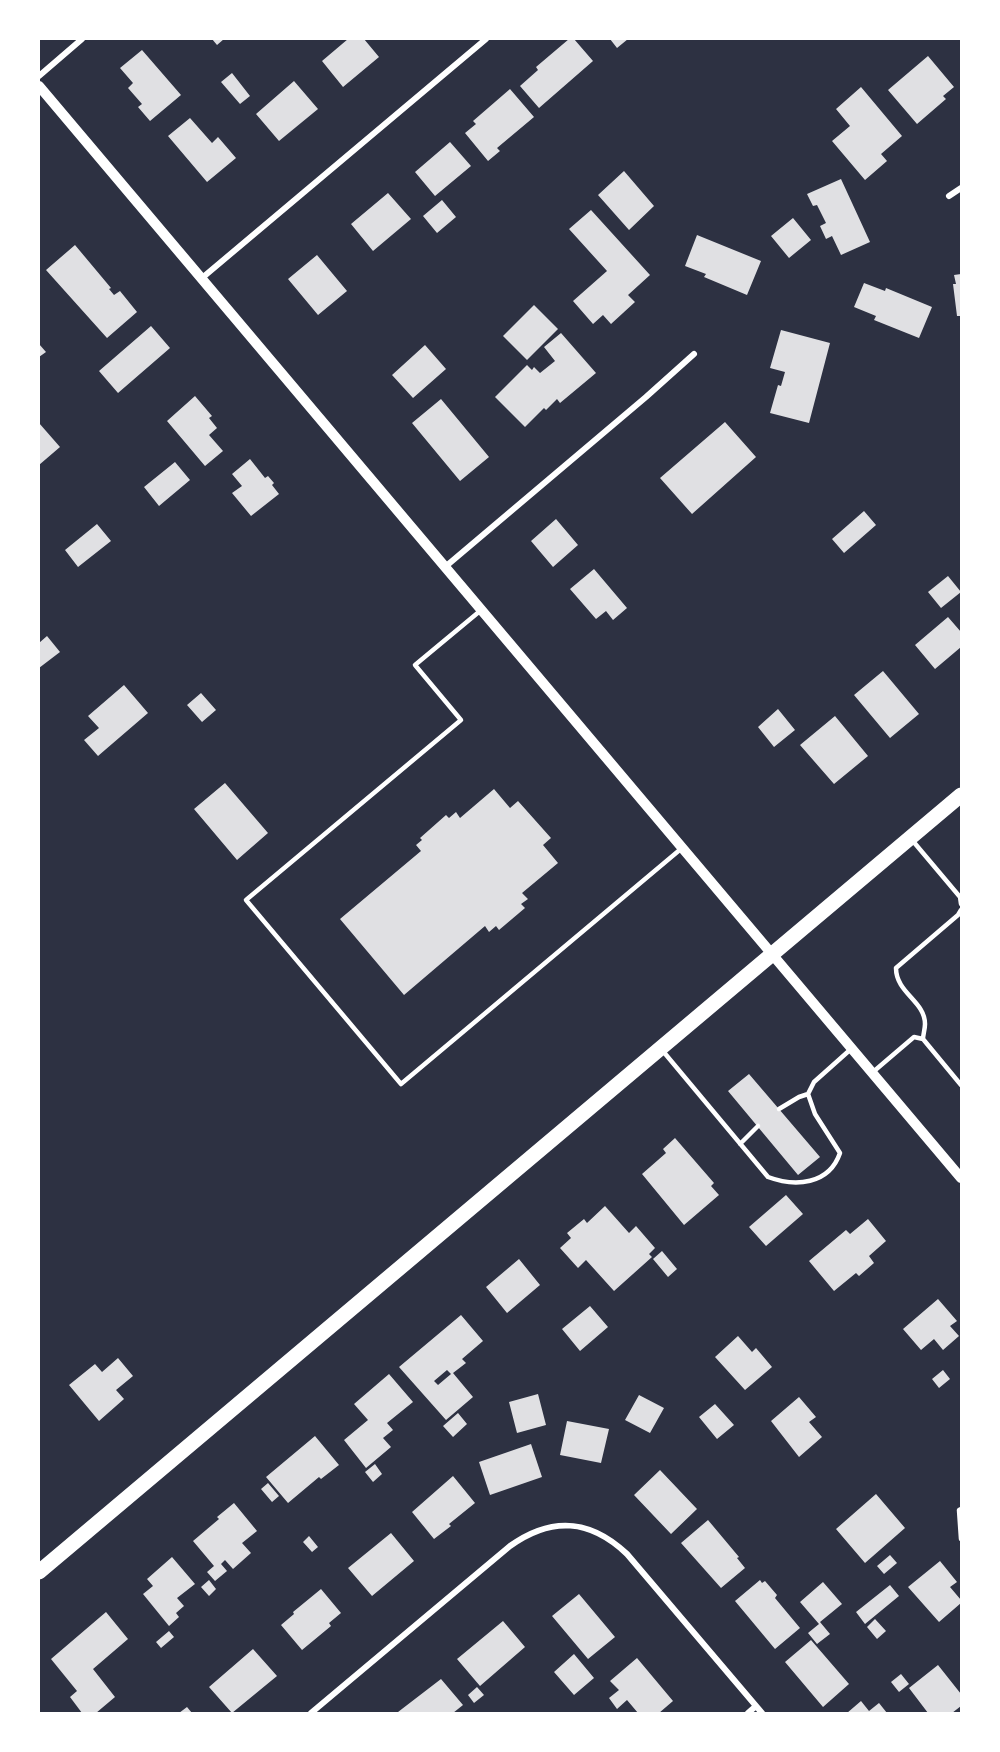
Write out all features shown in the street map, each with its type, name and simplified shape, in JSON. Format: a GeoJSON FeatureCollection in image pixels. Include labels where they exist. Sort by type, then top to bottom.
{"type":"FeatureCollection","features":[{"type":"Feature","properties":{"kind":"main road"},"geometry":{"type":"LineString","coordinates":[[39,1572],[961,795]]}},
{"type":"Feature","properties":{"kind":"street"},"geometry":{"type":"LineString","coordinates":[[39,76],[82,39]]}},
{"type":"Feature","properties":{"kind":"street"},"geometry":{"type":"LineString","coordinates":[[201,278],[486,39]]}},
{"type":"Feature","properties":{"kind":"street"},"geometry":{"type":"LineString","coordinates":[[39,86],[961,1178]]}},
{"type":"Feature","properties":{"kind":"street"},"geometry":{"type":"LineString","coordinates":[[949,196],[961,188]]}},
{"type":"Feature","properties":{"kind":"street"},"geometry":{"type":"LineString","coordinates":[[445,567],[694,354]]}},
{"type":"Feature","properties":{"kind":"street"},"geometry":{"type":"LineString","coordinates":[[311,1713],[510,1546],[533,1532],[561,1526],[584,1527],[617,1544],[762,1713]]}},
{"type":"Feature","properties":{"kind":"street"},"geometry":{"type":"LineString","coordinates":[[748,1713],[756,1706]]}},
{"type":"Feature","properties":{"kind":"lane"},"geometry":{"type":"LineString","coordinates":[[481,609],[415,665],[461,720],[246,900],[401,1084],[682,848]]}},
{"type":"Feature","properties":{"kind":"lane"},"geometry":{"type":"LineString","coordinates":[[910,838],[960,897],[961,904]]}},
{"type":"Feature","properties":{"kind":"lane"},"geometry":{"type":"LineString","coordinates":[[923,1039],[925,1023],[920,1008],[900,986],[896,977],[896,968],[961,910]]}},
{"type":"Feature","properties":{"kind":"lane"},"geometry":{"type":"LineString","coordinates":[[873,1072],[914,1037],[923,1039],[961,1085]]}},
{"type":"Feature","properties":{"kind":"lane"},"geometry":{"type":"LineString","coordinates":[[661,1048],[768,1176],[780,1181],[812,1181],[826,1174],[836,1164],[840,1153],[815,1114],[808,1094]]}},
{"type":"Feature","properties":{"kind":"lane"},"geometry":{"type":"LineString","coordinates":[[779,1108],[808,1094],[814,1082],[852,1048]]}},
{"type":"Feature","properties":{"kind":"lane"},"geometry":{"type":"LineString","coordinates":[[740,1144],[758,1126]]}},
{"type":"Feature","properties":{"kind":"lane"},"geometry":{"type":"LineString","coordinates":[[961,1509],[959,1510],[961,1539]]}},
{"type":"Feature","properties":{"kind":"building"},"geometry":{"type":"Polygon","coordinates":[[[212,39],[224,39],[217,45],[212,39]]]}},
{"type":"Feature","properties":{"kind":"building"},"geometry":{"type":"Polygon","coordinates":[[[348,39],[364,39],[379,57],[343,87],[322,61],[348,39]]]}},
{"type":"Feature","properties":{"kind":"building"},"geometry":{"type":"Polygon","coordinates":[[[569,39],[574,39],[593,61],[539,108],[520,86],[538,70],[536,67],[569,39]]]}},
{"type":"Feature","properties":{"kind":"building"},"geometry":{"type":"Polygon","coordinates":[[[610,39],[628,39],[617,48],[610,39]]]}},
{"type":"Feature","properties":{"kind":"building"},"geometry":{"type":"Polygon","coordinates":[[[142,50],[181,95],[150,121],[138,107],[142,104],[128,88],[133,83],[120,68],[142,50]]]}},
{"type":"Feature","properties":{"kind":"building"},"geometry":{"type":"Polygon","coordinates":[[[928,56],[954,87],[943,96],[946,99],[917,124],[888,90],[928,56]]]}},
{"type":"Feature","properties":{"kind":"building"},"geometry":{"type":"Polygon","coordinates":[[[232,73],[250,96],[240,104],[221,82],[232,73]]]}},
{"type":"Feature","properties":{"kind":"building"},"geometry":{"type":"Polygon","coordinates":[[[294,81],[318,109],[279,141],[256,114],[294,81]]]}},
{"type":"Feature","properties":{"kind":"building"},"geometry":{"type":"Polygon","coordinates":[[[861,87],[902,136],[881,154],[887,161],[865,180],[832,141],[850,126],[836,109],[861,87]]]}},
{"type":"Feature","properties":{"kind":"building"},"geometry":{"type":"Polygon","coordinates":[[[510,89],[534,117],[497,148],[500,151],[488,161],[465,133],[476,124],[473,121],[510,89]]]}},
{"type":"Feature","properties":{"kind":"building"},"geometry":{"type":"Polygon","coordinates":[[[190,118],[212,143],[218,137],[236,158],[207,182],[168,136],[190,118]]]}},
{"type":"Feature","properties":{"kind":"building"},"geometry":{"type":"Polygon","coordinates":[[[450,142],[471,166],[435,196],[415,172],[450,142]]]}},
{"type":"Feature","properties":{"kind":"building"},"geometry":{"type":"Polygon","coordinates":[[[624,171],[654,206],[629,230],[598,195],[624,171]]]}},
{"type":"Feature","properties":{"kind":"building"},"geometry":{"type":"Polygon","coordinates":[[[841,179],[870,242],[841,255],[832,236],[826,239],[820,226],[826,223],[817,205],[813,206],[807,194],[841,179]]]}},
{"type":"Feature","properties":{"kind":"building"},"geometry":{"type":"Polygon","coordinates":[[[388,193],[411,219],[373,251],[351,224],[388,193]]]}},
{"type":"Feature","properties":{"kind":"building"},"geometry":{"type":"Polygon","coordinates":[[[442,200],[456,217],[437,233],[423,216],[442,200]]]}},
{"type":"Feature","properties":{"kind":"building"},"geometry":{"type":"Polygon","coordinates":[[[591,210],[650,275],[628,295],[635,302],[611,324],[603,315],[593,324],[573,301],[607,271],[569,229],[591,210]]]}},
{"type":"Feature","properties":{"kind":"building"},"geometry":{"type":"Polygon","coordinates":[[[793,218],[811,240],[789,258],[771,236],[793,218]]]}},
{"type":"Feature","properties":{"kind":"building"},"geometry":{"type":"Polygon","coordinates":[[[697,235],[761,261],[747,295],[704,277],[706,274],[685,266],[697,235]]]}},
{"type":"Feature","properties":{"kind":"building"},"geometry":{"type":"Polygon","coordinates":[[[75,245],[111,288],[109,289],[114,295],[120,291],[137,312],[107,338],[46,270],[75,245]]]}},
{"type":"Feature","properties":{"kind":"building"},"geometry":{"type":"Polygon","coordinates":[[[317,255],[347,291],[318,315],[288,279],[317,255]]]}},
{"type":"Feature","properties":{"kind":"building"},"geometry":{"type":"Polygon","coordinates":[[[961,274],[961,316],[957,316],[953,284],[956,284],[954,275],[961,274]]]}},
{"type":"Feature","properties":{"kind":"building"},"geometry":{"type":"Polygon","coordinates":[[[864,283],[885,291],[886,288],[932,307],[919,338],[874,320],[876,316],[854,307],[864,283]]]}},
{"type":"Feature","properties":{"kind":"building"},"geometry":{"type":"Polygon","coordinates":[[[534,305],[558,329],[527,360],[503,336],[534,305]]]}},
{"type":"Feature","properties":{"kind":"building"},"geometry":{"type":"Polygon","coordinates":[[[151,326],[170,348],[118,393],[99,371],[151,326]]]}},
{"type":"Feature","properties":{"kind":"building"},"geometry":{"type":"Polygon","coordinates":[[[781,330],[830,343],[809,423],[770,413],[778,385],[781,386],[785,372],[770,368],[781,330]]]}},
{"type":"Feature","properties":{"kind":"building"},"geometry":{"type":"Polygon","coordinates":[[[561,333],[596,373],[560,403],[557,399],[546,410],[544,408],[525,427],[495,397],[527,365],[532,370],[534,367],[540,373],[555,361],[544,347],[561,333]]]}},
{"type":"Feature","properties":{"kind":"building"},"geometry":{"type":"Polygon","coordinates":[[[39,344],[46,352],[39,357],[39,344]]]}},
{"type":"Feature","properties":{"kind":"building"},"geometry":{"type":"Polygon","coordinates":[[[425,345],[446,369],[413,398],[392,375],[425,345]]]}},
{"type":"Feature","properties":{"kind":"building"},"geometry":{"type":"Polygon","coordinates":[[[195,396],[212,416],[209,418],[217,428],[209,435],[223,451],[205,466],[167,421],[195,396]]]}},
{"type":"Feature","properties":{"kind":"building"},"geometry":{"type":"Polygon","coordinates":[[[441,399],[489,457],[460,481],[412,423],[441,399]]]}},
{"type":"Feature","properties":{"kind":"building"},"geometry":{"type":"Polygon","coordinates":[[[725,422],[756,457],[692,514],[660,478],[725,422]]]}},
{"type":"Feature","properties":{"kind":"building"},"geometry":{"type":"Polygon","coordinates":[[[39,423],[60,447],[39,465],[39,423]]]}},
{"type":"Feature","properties":{"kind":"building"},"geometry":{"type":"Polygon","coordinates":[[[250,459],[265,478],[268,476],[274,483],[272,485],[279,494],[251,516],[232,493],[242,486],[232,474],[250,459]]]}},
{"type":"Feature","properties":{"kind":"building"},"geometry":{"type":"Polygon","coordinates":[[[175,462],[190,480],[159,506],[144,487],[175,462]]]}},
{"type":"Feature","properties":{"kind":"building"},"geometry":{"type":"Polygon","coordinates":[[[864,511],[876,525],[844,553],[832,539],[864,511]]]}},
{"type":"Feature","properties":{"kind":"building"},"geometry":{"type":"Polygon","coordinates":[[[556,519],[578,545],[553,567],[531,541],[556,519]]]}},
{"type":"Feature","properties":{"kind":"building"},"geometry":{"type":"Polygon","coordinates":[[[97,524],[111,541],[78,567],[65,550],[97,524]]]}},
{"type":"Feature","properties":{"kind":"building"},"geometry":{"type":"Polygon","coordinates":[[[594,569],[627,608],[613,620],[606,611],[596,619],[570,589],[594,569]]]}},
{"type":"Feature","properties":{"kind":"building"},"geometry":{"type":"Polygon","coordinates":[[[948,576],[961,592],[941,608],[928,592],[948,576]]]}},
{"type":"Feature","properties":{"kind":"building"},"geometry":{"type":"Polygon","coordinates":[[[948,617],[961,632],[961,647],[935,669],[915,645],[948,617]]]}},
{"type":"Feature","properties":{"kind":"building"},"geometry":{"type":"Polygon","coordinates":[[[47,636],[60,652],[39,668],[39,643],[47,636]]]}},
{"type":"Feature","properties":{"kind":"building"},"geometry":{"type":"Polygon","coordinates":[[[883,671],[919,714],[890,738],[854,695],[883,671]]]}},
{"type":"Feature","properties":{"kind":"building"},"geometry":{"type":"Polygon","coordinates":[[[124,685],[148,713],[98,756],[84,740],[99,728],[88,716],[124,685]]]}},
{"type":"Feature","properties":{"kind":"building"},"geometry":{"type":"Polygon","coordinates":[[[201,693],[216,710],[202,722],[187,705],[201,693]]]}},
{"type":"Feature","properties":{"kind":"building"},"geometry":{"type":"Polygon","coordinates":[[[778,709],[795,730],[774,747],[758,727],[778,709]]]}},
{"type":"Feature","properties":{"kind":"building"},"geometry":{"type":"Polygon","coordinates":[[[835,716],[868,756],[834,784],[800,745],[835,716]]]}},
{"type":"Feature","properties":{"kind":"building"},"geometry":{"type":"Polygon","coordinates":[[[225,783],[268,833],[237,860],[194,809],[225,783]]]}},
{"type":"Feature","properties":{"kind":"building"},"geometry":{"type":"Polygon","coordinates":[[[494,789],[510,808],[518,801],[551,838],[543,845],[558,863],[522,893],[528,899],[521,904],[525,908],[499,930],[496,926],[489,932],[485,926],[404,995],[340,919],[421,851],[416,845],[422,840],[420,838],[446,815],[449,818],[456,812],[460,818],[494,789]]]}},
{"type":"Feature","properties":{"kind":"building"},"geometry":{"type":"Polygon","coordinates":[[[749,1074],[820,1157],[798,1175],[728,1091],[749,1074]]]}},
{"type":"Feature","properties":{"kind":"building"},"geometry":{"type":"Polygon","coordinates":[[[675,1138],[714,1183],[711,1186],[719,1195],[684,1225],[642,1174],[666,1153],[663,1149],[675,1138]]]}},
{"type":"Feature","properties":{"kind":"building"},"geometry":{"type":"Polygon","coordinates":[[[786,1195],[803,1214],[766,1246],[749,1227],[786,1195]]]}},
{"type":"Feature","properties":{"kind":"building"},"geometry":{"type":"Polygon","coordinates":[[[605,1206],[629,1233],[636,1226],[655,1248],[649,1254],[652,1257],[614,1291],[586,1260],[578,1268],[560,1248],[571,1238],[567,1233],[584,1219],[587,1223],[605,1206]]]}},
{"type":"Feature","properties":{"kind":"building"},"geometry":{"type":"Polygon","coordinates":[[[868,1219],[886,1241],[869,1256],[874,1263],[859,1276],[856,1273],[834,1291],[809,1261],[846,1230],[850,1234],[868,1219]]]}},
{"type":"Feature","properties":{"kind":"building"},"geometry":{"type":"Polygon","coordinates":[[[662,1251],[677,1269],[668,1277],[653,1259],[662,1251]]]}},
{"type":"Feature","properties":{"kind":"building"},"geometry":{"type":"Polygon","coordinates":[[[519,1259],[540,1285],[507,1313],[486,1287],[519,1259]]]}},
{"type":"Feature","properties":{"kind":"building"},"geometry":{"type":"Polygon","coordinates":[[[938,1299],[957,1321],[950,1326],[959,1336],[943,1350],[934,1339],[921,1350],[903,1329],[938,1299]]]}},
{"type":"Feature","properties":{"kind":"building"},"geometry":{"type":"Polygon","coordinates":[[[590,1306],[608,1327],[580,1351],[562,1329],[590,1306]]]}},
{"type":"Feature","properties":{"kind":"building"},"geometry":{"type":"Polygon","coordinates":[[[461,1315],[483,1341],[462,1359],[466,1363],[453,1373],[473,1397],[446,1420],[399,1367],[461,1315]],[[447,1370],[434,1381],[438,1385],[451,1374],[447,1370]]]}},
{"type":"Feature","properties":{"kind":"building"},"geometry":{"type":"Polygon","coordinates":[[[738,1336],[752,1352],[756,1348],[772,1367],[745,1390],[715,1357],[738,1336]]]}},
{"type":"Feature","properties":{"kind":"building"},"geometry":{"type":"Polygon","coordinates":[[[118,1358],[133,1376],[116,1390],[124,1399],[99,1421],[69,1385],[95,1364],[102,1372],[118,1358]]]}},
{"type":"Feature","properties":{"kind":"building"},"geometry":{"type":"Polygon","coordinates":[[[943,1370],[950,1379],[939,1388],[932,1379],[943,1370]]]}},
{"type":"Feature","properties":{"kind":"building"},"geometry":{"type":"Polygon","coordinates":[[[389,1374],[413,1402],[387,1423],[393,1430],[383,1438],[391,1447],[366,1468],[344,1440],[368,1420],[354,1404],[389,1374]]]}},
{"type":"Feature","properties":{"kind":"building"},"geometry":{"type":"Polygon","coordinates":[[[538,1394],[546,1425],[517,1433],[509,1402],[538,1394]]]}},
{"type":"Feature","properties":{"kind":"building"},"geometry":{"type":"Polygon","coordinates":[[[639,1395],[664,1408],[650,1433],[625,1420],[639,1395]]]}},
{"type":"Feature","properties":{"kind":"building"},"geometry":{"type":"Polygon","coordinates":[[[799,1397],[816,1417],[809,1422],[822,1437],[799,1457],[771,1421],[799,1397]]]}},
{"type":"Feature","properties":{"kind":"building"},"geometry":{"type":"Polygon","coordinates":[[[715,1404],[734,1425],[717,1439],[699,1417],[715,1404]]]}},
{"type":"Feature","properties":{"kind":"building"},"geometry":{"type":"Polygon","coordinates":[[[458,1413],[467,1424],[453,1437],[443,1426],[458,1413]]]}},
{"type":"Feature","properties":{"kind":"building"},"geometry":{"type":"Polygon","coordinates":[[[567,1421],[609,1429],[601,1463],[560,1455],[567,1421]]]}},
{"type":"Feature","properties":{"kind":"building"},"geometry":{"type":"Polygon","coordinates":[[[315,1436],[339,1465],[321,1479],[319,1477],[288,1503],[266,1477],[315,1436]]]}},
{"type":"Feature","properties":{"kind":"building"},"geometry":{"type":"Polygon","coordinates":[[[531,1444],[542,1477],[490,1495],[479,1462],[531,1444]]]}},
{"type":"Feature","properties":{"kind":"building"},"geometry":{"type":"Polygon","coordinates":[[[375,1464],[382,1474],[373,1482],[365,1472],[375,1464]]]}},
{"type":"Feature","properties":{"kind":"building"},"geometry":{"type":"Polygon","coordinates":[[[660,1470],[697,1509],[671,1534],[634,1495],[660,1470]]]}},
{"type":"Feature","properties":{"kind":"building"},"geometry":{"type":"Polygon","coordinates":[[[453,1476],[475,1503],[434,1539],[412,1512],[453,1476]]]}},
{"type":"Feature","properties":{"kind":"building"},"geometry":{"type":"Polygon","coordinates":[[[268,1483],[279,1496],[272,1502],[261,1489],[268,1483]]]}},
{"type":"Feature","properties":{"kind":"building"},"geometry":{"type":"Polygon","coordinates":[[[876,1494],[905,1528],[865,1563],[836,1529],[876,1494]]]}},
{"type":"Feature","properties":{"kind":"building"},"geometry":{"type":"Polygon","coordinates":[[[234,1503],[257,1531],[242,1543],[251,1553],[233,1569],[225,1560],[221,1564],[227,1571],[215,1581],[207,1572],[214,1566],[193,1541],[234,1503]]]}},
{"type":"Feature","properties":{"kind":"building"},"geometry":{"type":"Polygon","coordinates":[[[708,1520],[739,1557],[737,1558],[745,1568],[721,1588],[681,1543],[708,1520]]]}},
{"type":"Feature","properties":{"kind":"building"},"geometry":{"type":"Polygon","coordinates":[[[391,1533],[414,1561],[372,1596],[348,1568],[391,1533]]]}},
{"type":"Feature","properties":{"kind":"building"},"geometry":{"type":"Polygon","coordinates":[[[309,1536],[318,1547],[312,1552],[303,1542],[309,1536]]]}},
{"type":"Feature","properties":{"kind":"building"},"geometry":{"type":"Polygon","coordinates":[[[890,1555],[897,1563],[884,1574],[877,1566],[890,1555]]]}},
{"type":"Feature","properties":{"kind":"building"},"geometry":{"type":"Polygon","coordinates":[[[172,1557],[195,1584],[177,1598],[184,1606],[176,1613],[179,1617],[169,1626],[143,1594],[153,1586],[147,1579],[172,1557]]]}},
{"type":"Feature","properties":{"kind":"building"},"geometry":{"type":"Polygon","coordinates":[[[940,1561],[957,1582],[950,1587],[961,1603],[939,1622],[908,1587],[940,1561]]]}},
{"type":"Feature","properties":{"kind":"building"},"geometry":{"type":"Polygon","coordinates":[[[209,1580],[216,1589],[209,1596],[201,1587],[209,1580]]]}},
{"type":"Feature","properties":{"kind":"building"},"geometry":{"type":"Polygon","coordinates":[[[760,1580],[762,1583],[765,1581],[777,1595],[775,1598],[800,1628],[775,1649],[735,1601],[760,1580]]]}},
{"type":"Feature","properties":{"kind":"building"},"geometry":{"type":"Polygon","coordinates":[[[823,1582],[842,1604],[820,1622],[830,1634],[817,1644],[808,1633],[819,1624],[800,1602],[823,1582]]]}},
{"type":"Feature","properties":{"kind":"building"},"geometry":{"type":"Polygon","coordinates":[[[890,1585],[899,1596],[865,1624],[856,1612],[890,1585]]]}},
{"type":"Feature","properties":{"kind":"building"},"geometry":{"type":"Polygon","coordinates":[[[321,1589],[341,1613],[329,1623],[331,1626],[302,1650],[281,1625],[321,1589]]]}},
{"type":"Feature","properties":{"kind":"building"},"geometry":{"type":"Polygon","coordinates":[[[579,1594],[615,1637],[588,1659],[552,1616],[579,1594]]]}},
{"type":"Feature","properties":{"kind":"building"},"geometry":{"type":"Polygon","coordinates":[[[106,1612],[128,1639],[93,1669],[115,1697],[96,1713],[82,1713],[70,1697],[77,1691],[51,1659],[106,1612]]]}},
{"type":"Feature","properties":{"kind":"building"},"geometry":{"type":"Polygon","coordinates":[[[875,1619],[886,1631],[877,1639],[867,1627],[875,1619]]]}},
{"type":"Feature","properties":{"kind":"building"},"geometry":{"type":"Polygon","coordinates":[[[503,1621],[525,1647],[480,1686],[457,1659],[503,1621]]]}},
{"type":"Feature","properties":{"kind":"building"},"geometry":{"type":"Polygon","coordinates":[[[169,1631],[174,1637],[161,1648],[156,1642],[169,1631]]]}},
{"type":"Feature","properties":{"kind":"building"},"geometry":{"type":"Polygon","coordinates":[[[811,1640],[849,1684],[823,1707],[785,1662],[811,1640]]]}},
{"type":"Feature","properties":{"kind":"building"},"geometry":{"type":"Polygon","coordinates":[[[253,1649],[277,1676],[232,1713],[209,1687],[253,1649]]]}},
{"type":"Feature","properties":{"kind":"building"},"geometry":{"type":"Polygon","coordinates":[[[574,1654],[594,1678],[574,1695],[554,1672],[574,1654]]]}},
{"type":"Feature","properties":{"kind":"building"},"geometry":{"type":"Polygon","coordinates":[[[637,1658],[673,1701],[659,1713],[638,1713],[627,1700],[617,1709],[609,1698],[619,1690],[610,1681],[637,1658]]]}},
{"type":"Feature","properties":{"kind":"building"},"geometry":{"type":"Polygon","coordinates":[[[938,1665],[961,1694],[961,1706],[952,1713],[928,1713],[909,1688],[938,1665]]]}},
{"type":"Feature","properties":{"kind":"building"},"geometry":{"type":"Polygon","coordinates":[[[901,1674],[909,1684],[899,1692],[891,1682],[901,1674]]]}},
{"type":"Feature","properties":{"kind":"building"},"geometry":{"type":"Polygon","coordinates":[[[441,1679],[463,1705],[453,1713],[398,1712],[441,1679]]]}},
{"type":"Feature","properties":{"kind":"building"},"geometry":{"type":"Polygon","coordinates":[[[477,1687],[484,1695],[474,1703],[468,1695],[477,1687]]]}},
{"type":"Feature","properties":{"kind":"building"},"geometry":{"type":"Polygon","coordinates":[[[861,1701],[869,1711],[879,1703],[887,1713],[847,1713],[861,1701]]]}},
{"type":"Feature","properties":{"kind":"building"},"geometry":{"type":"Polygon","coordinates":[[[187,1707],[192,1713],[179,1713],[187,1707]]]}}]}
